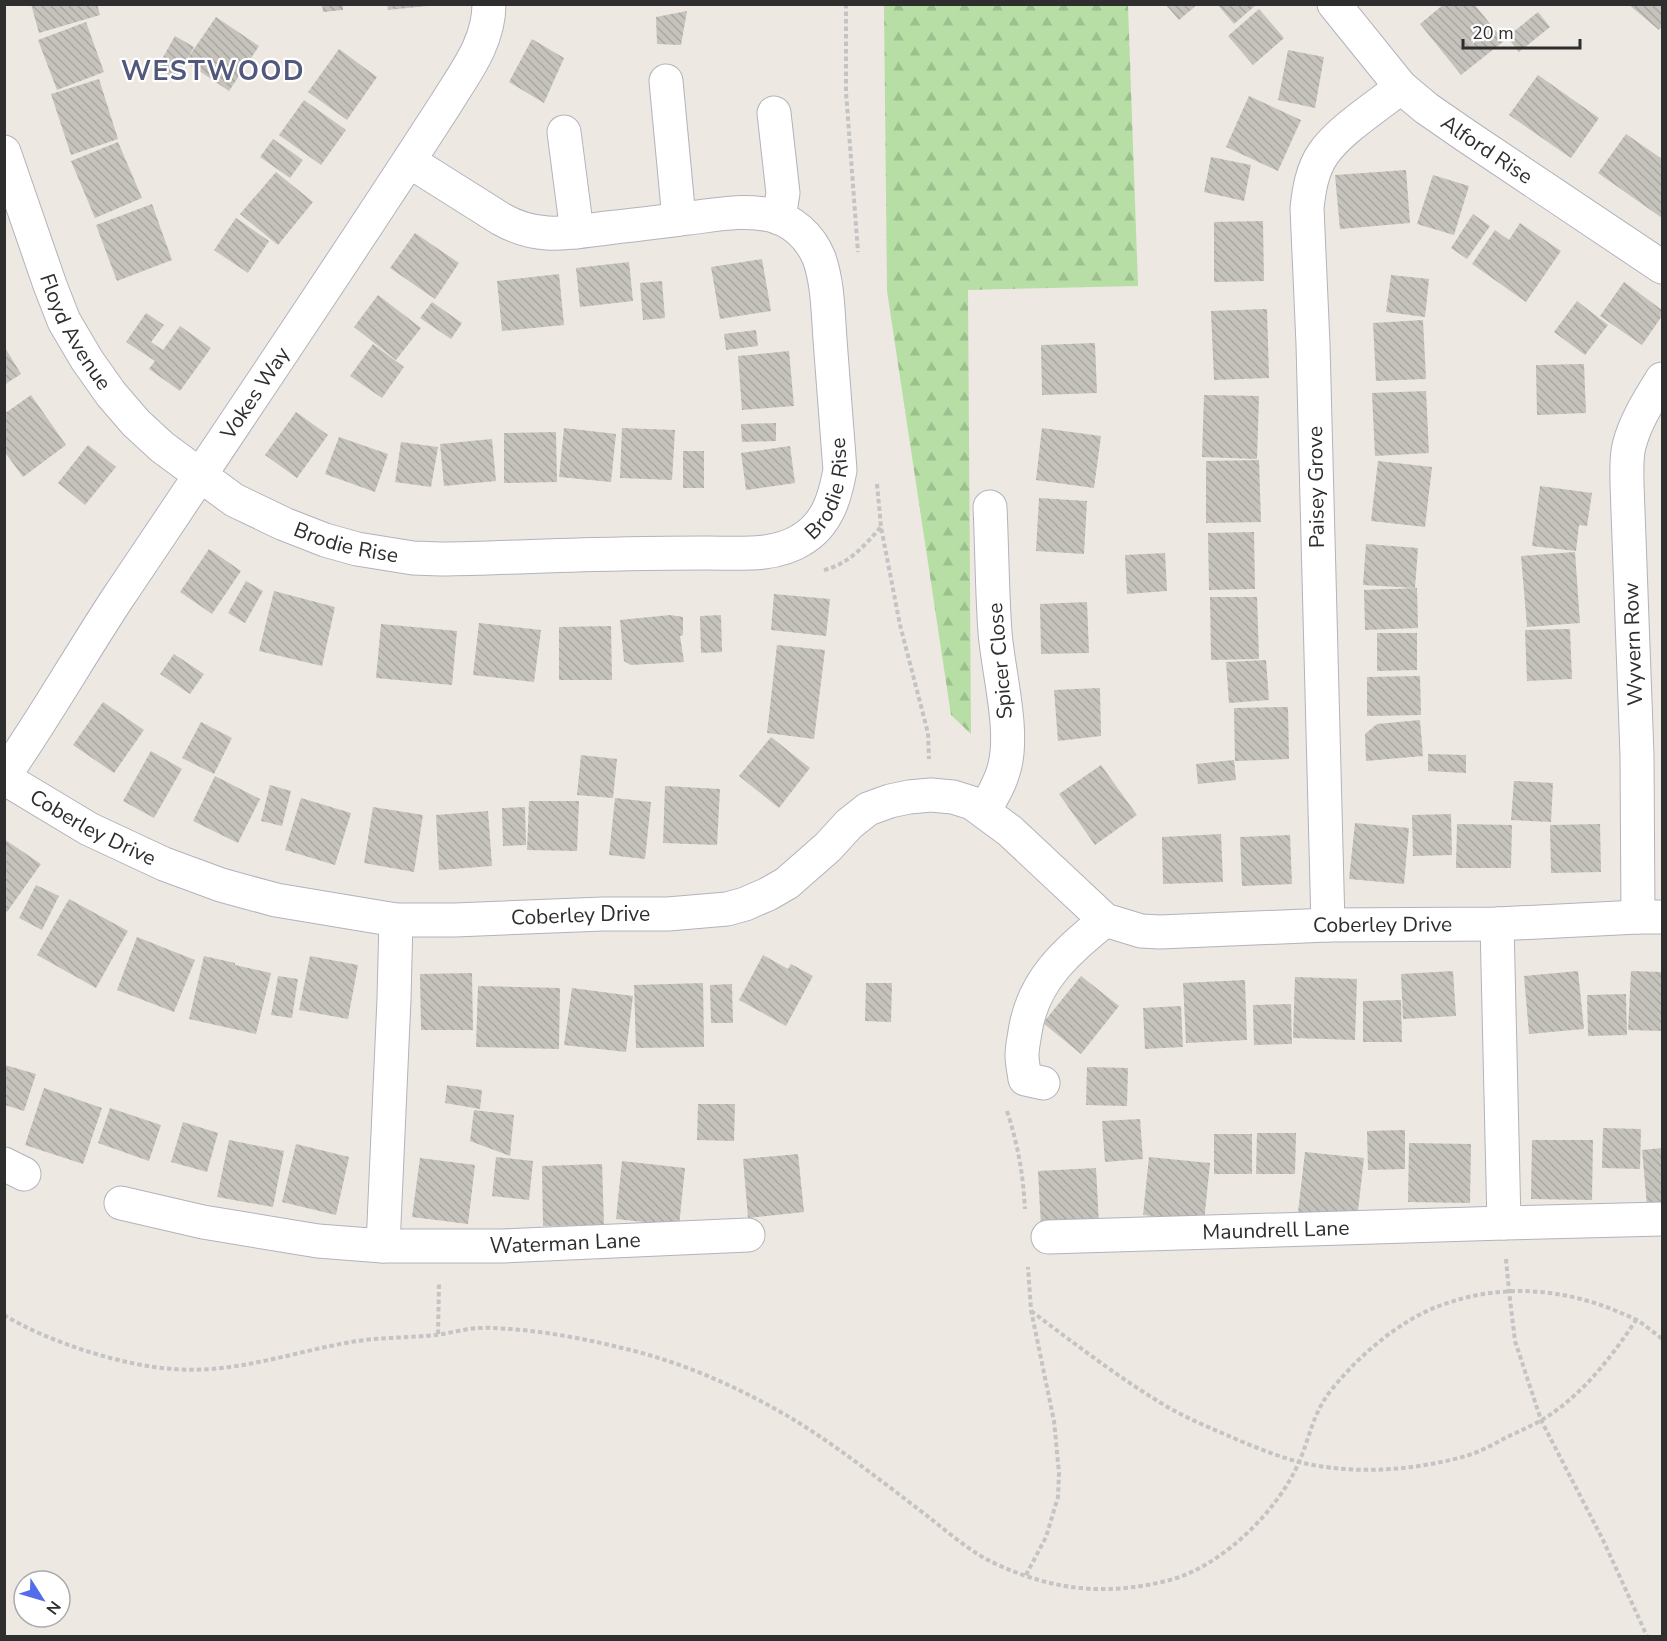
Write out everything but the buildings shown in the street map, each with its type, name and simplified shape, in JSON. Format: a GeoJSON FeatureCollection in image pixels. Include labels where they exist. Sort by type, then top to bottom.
{"type":"FeatureCollection","features":[{"type":"Feature","properties":{"kind":"street","name":"Vokes Way"},"geometry":{"type":"LineString","coordinates":[[4,777],[118,598],[409,161],[476,55],[487,28],[489,4]]}},
{"type":"Feature","properties":{"kind":"street","name":"Alford Rise"},"geometry":{"type":"LineString","coordinates":[[1334,4],[1401,87],[1465,135],[1662,267]]}},
{"type":"Feature","properties":{"kind":"street"},"geometry":{"type":"LineString","coordinates":[[666,81],[679,219]]}},
{"type":"Feature","properties":{"kind":"street","name":"Paisey Grove"},"geometry":{"type":"LineString","coordinates":[[1328,926],[1308,200],[1314,172],[1322,156],[1336,138],[1401,87]]}},
{"type":"Feature","properties":{"kind":"street"},"geometry":{"type":"LineString","coordinates":[[774,113],[783,193],[779,218]]}},
{"type":"Feature","properties":{"kind":"street"},"geometry":{"type":"LineString","coordinates":[[564,132],[577,232]]}},
{"type":"Feature","properties":{"kind":"street","name":"Floyd Avenue"},"geometry":{"type":"LineString","coordinates":[[4,152],[50,285],[64,321],[81,351],[111,394],[136,423],[162,447],[200,476]]}},
{"type":"Feature","properties":{"kind":"street","name":"Brodie Rise"},"geometry":{"type":"LineString","coordinates":[[200,476],[234,500],[284,524],[325,540],[357,549],[413,558],[753,552],[786,548],[803,539],[818,526],[828,511],[836,494],[840,470],[826,293],[819,259],[811,243],[801,231],[779,218],[751,213],[724,214],[577,232],[546,234],[531,232],[516,228],[409,161]]}},
{"type":"Feature","properties":{"kind":"street","name":"Wyvern Row"},"geometry":{"type":"LineString","coordinates":[[1650,917],[1637,755],[1627,484],[1628,448],[1638,421],[1662,380]]}},
{"type":"Feature","properties":{"kind":"street","name":"Spicer Close"},"geometry":{"type":"LineString","coordinates":[[984,811],[1005,768],[1007,748],[1006,717],[995,633],[990,507]]}},
{"type":"Feature","properties":{"kind":"street","name":"Coberley Drive"},"geometry":{"type":"LineString","coordinates":[[4,777],[89,829],[164,864],[221,885],[276,900],[396,920],[668,914],[727,909],[745,904],[787,883],[868,809],[890,801],[931,795],[961,799],[972,803],[1010,831],[1105,920],[1141,931],[1497,924],[1650,917]]}},
{"type":"Feature","properties":{"kind":"street"},"geometry":{"type":"LineString","coordinates":[[383,1246],[396,920]]}},
{"type":"Feature","properties":{"kind":"street"},"geometry":{"type":"LineString","coordinates":[[1042,1083],[1025,1079],[1022,1054],[1027,1020],[1038,990],[1052,969],[1071,948],[1105,920]]}},
{"type":"Feature","properties":{"kind":"street"},"geometry":{"type":"LineString","coordinates":[[1497,924],[1504,1223]]}},
{"type":"Feature","properties":{"kind":"street","name":"Waterman Lane"},"geometry":{"type":"LineString","coordinates":[[121,1203],[203,1222],[318,1241],[383,1246],[502,1246],[748,1235]]}},
{"type":"Feature","properties":{"kind":"street","name":"Maundrell Lane"},"geometry":{"type":"LineString","coordinates":[[1048,1237],[1662,1219]]}},
{"type":"Feature","properties":{"kind":"path"},"geometry":{"type":"LineString","coordinates":[[846,4],[846,92],[859,255]]}},
{"type":"Feature","properties":{"kind":"path"},"geometry":{"type":"LineString","coordinates":[[876,476],[881,527],[900,625],[928,733],[931,795]]}},
{"type":"Feature","properties":{"kind":"path"},"geometry":{"type":"LineString","coordinates":[[438,1334],[439,1247]]}},
{"type":"Feature","properties":{"kind":"path"},"geometry":{"type":"LineString","coordinates":[[4,1315],[53,1339],[99,1354],[175,1370],[219,1368],[355,1341],[438,1334],[484,1327],[536,1331],[623,1348],[665,1360],[713,1378],[797,1422],[871,1473],[973,1551],[996,1564],[1047,1583],[1082,1589],[1115,1590],[1175,1578],[1206,1565],[1238,1542],[1267,1512],[1287,1483],[1299,1462],[1315,1415],[1329,1392],[1385,1337],[1438,1306],[1466,1298],[1509,1291],[1562,1294],[1594,1302],[1636,1320],[1662,1339]]}},
{"type":"Feature","properties":{"kind":"path"},"geometry":{"type":"LineString","coordinates":[[1509,1291],[1515,1341],[1541,1420],[1603,1540],[1647,1636]]}},
{"type":"Feature","properties":{"kind":"path"},"geometry":{"type":"LineString","coordinates":[[1031,1310],[1097,1361],[1164,1405],[1197,1422],[1252,1446],[1299,1462],[1333,1468],[1366,1470],[1394,1470],[1467,1456],[1541,1420],[1572,1397],[1592,1376],[1616,1350],[1636,1320]]}},
{"type":"Feature","properties":{"kind":"green space"},"geometry":{"type":"Polygon","coordinates":[[[884,5],[1128,5],[1138,286],[968,290],[971,734],[951,715],[887,291],[884,5]]]}},
{"type":"Feature","properties":{"kind":"district","name":"WESTWOOD"},"geometry":{"type":"Point","coordinates":[213,71]}}]}
